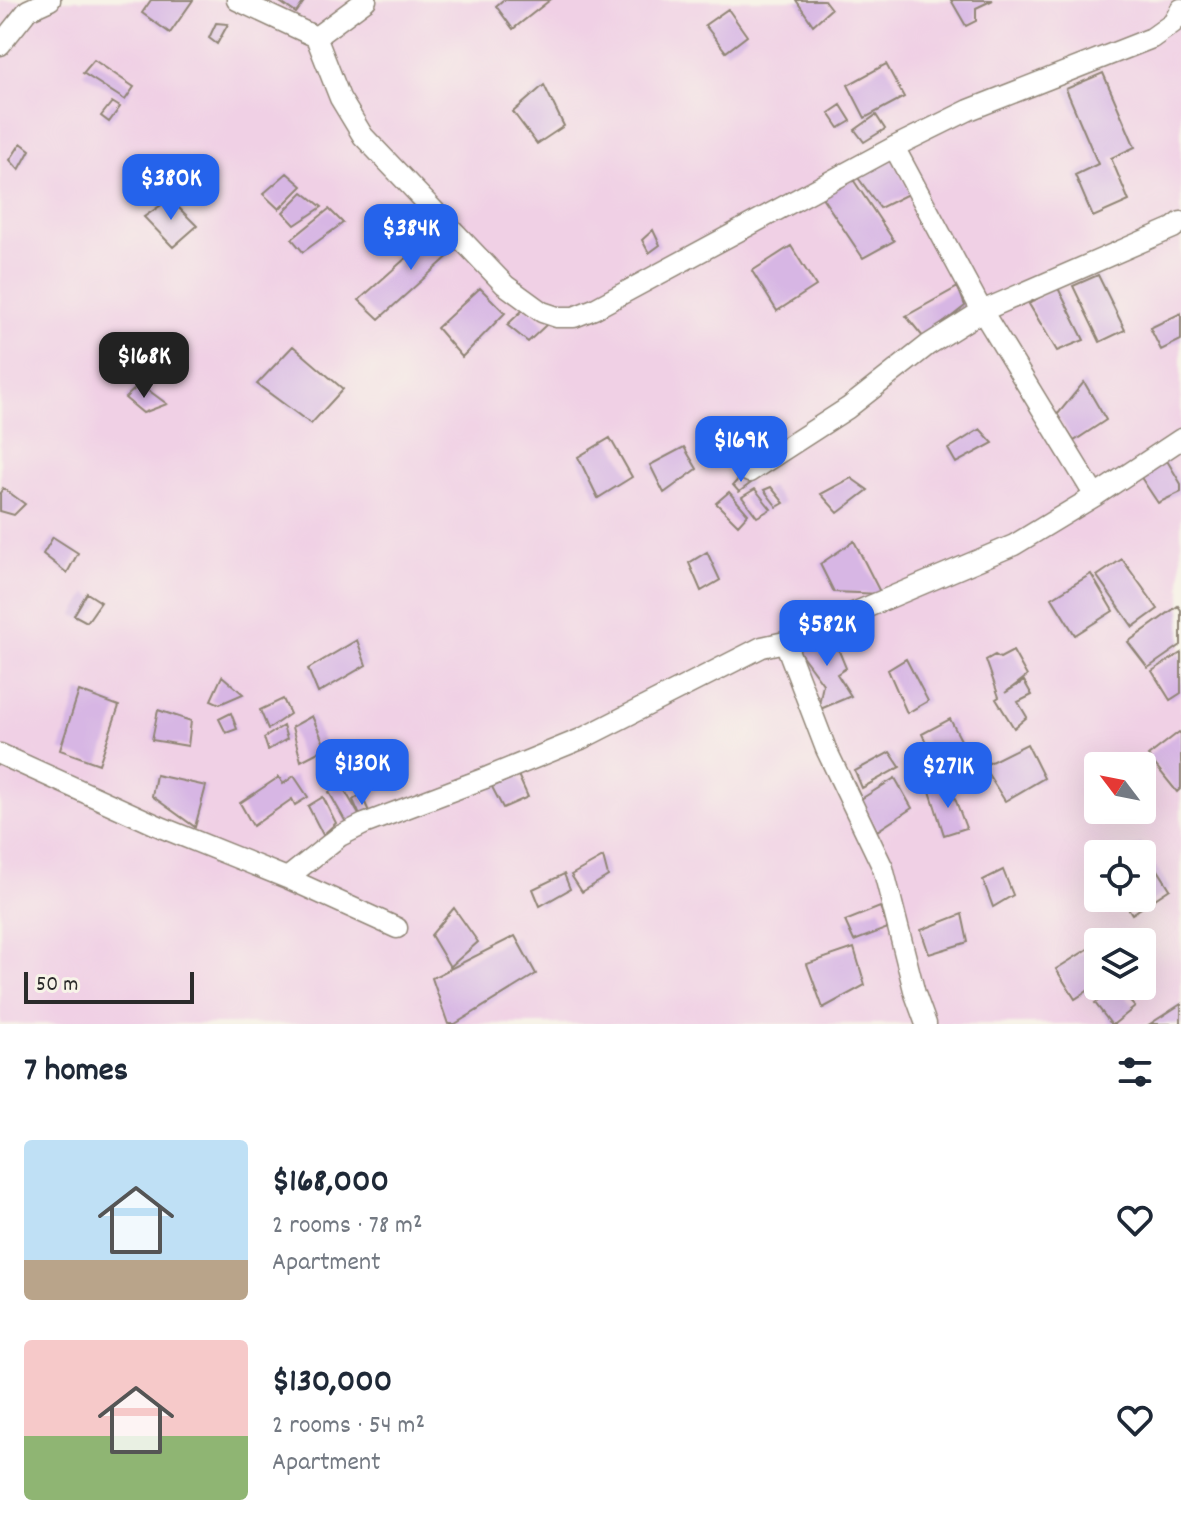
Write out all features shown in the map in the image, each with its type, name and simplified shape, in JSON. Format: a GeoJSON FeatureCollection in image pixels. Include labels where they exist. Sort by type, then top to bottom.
{"type":"FeatureCollection","features":[{"type":"Feature","properties":{"kind":"street"},"geometry":{"type":"LineString","coordinates":[[0,45],[24,5],[50,0]]}},
{"type":"Feature","properties":{"kind":"street"},"geometry":{"type":"LineString","coordinates":[[237,0],[316,37],[340,98],[363,136],[505,285],[542,312],[557,317],[574,317],[594,309],[894,147],[969,110],[1152,38],[1173,23],[1181,9]]}},
{"type":"Feature","properties":{"kind":"street"},"geometry":{"type":"LineString","coordinates":[[316,37],[366,0]]}},
{"type":"Feature","properties":{"kind":"street"},"geometry":{"type":"LineString","coordinates":[[894,147],[982,311],[1095,496]]}},
{"type":"Feature","properties":{"kind":"street"},"geometry":{"type":"LineString","coordinates":[[749,472],[848,408],[928,345],[982,311],[1181,222]]}},
{"type":"Feature","properties":{"kind":"street"},"geometry":{"type":"LineString","coordinates":[[287,878],[340,836],[364,824],[581,739],[762,647],[785,642],[1014,545],[1181,439]]}},
{"type":"Feature","properties":{"kind":"street"},"geometry":{"type":"LineString","coordinates":[[785,642],[826,749],[883,868],[915,994],[926,1024]]}},
{"type":"Feature","properties":{"kind":"street"},"geometry":{"type":"LineString","coordinates":[[0,754],[397,928]]}},
{"type":"Feature","properties":{"kind":"shaded area"},"geometry":{"type":"Polygon","coordinates":[[[0,0],[1181,0],[1181,1024],[0,1024],[0,0]]]}},
{"type":"Feature","properties":{"kind":"building"},"geometry":{"type":"Polygon","coordinates":[[[151,0],[193,0],[170,33],[142,13],[151,0]]]}},
{"type":"Feature","properties":{"kind":"building"},"geometry":{"type":"Polygon","coordinates":[[[277,0],[305,0],[296,13],[277,0]]]}},
{"type":"Feature","properties":{"kind":"building"},"geometry":{"type":"Polygon","coordinates":[[[503,0],[550,0],[513,29],[496,6],[503,0]]]}},
{"type":"Feature","properties":{"kind":"building"},"geometry":{"type":"Polygon","coordinates":[[[796,0],[824,0],[831,9],[813,25],[796,0]]]}},
{"type":"Feature","properties":{"kind":"building"},"geometry":{"type":"Polygon","coordinates":[[[951,0],[993,0],[976,8],[976,21],[966,26],[951,0]]]}},
{"type":"Feature","properties":{"kind":"building"},"geometry":{"type":"Polygon","coordinates":[[[728,9],[747,36],[726,52],[705,25],[728,9]]]}},
{"type":"Feature","properties":{"kind":"building"},"geometry":{"type":"Polygon","coordinates":[[[216,23],[228,24],[217,44],[209,38],[216,23]]]}},
{"type":"Feature","properties":{"kind":"building"},"geometry":{"type":"Polygon","coordinates":[[[94,60],[134,87],[125,100],[83,73],[94,60]]]}},
{"type":"Feature","properties":{"kind":"building"},"geometry":{"type":"Polygon","coordinates":[[[886,64],[904,97],[865,118],[848,85],[886,64]]]}},
{"type":"Feature","properties":{"kind":"building"},"geometry":{"type":"Polygon","coordinates":[[[1103,73],[1135,147],[1111,158],[1129,201],[1093,217],[1075,175],[1098,164],[1066,89],[1103,73]]]}},
{"type":"Feature","properties":{"kind":"building"},"geometry":{"type":"Polygon","coordinates":[[[544,85],[564,126],[537,144],[513,112],[544,85]]]}},
{"type":"Feature","properties":{"kind":"building"},"geometry":{"type":"Polygon","coordinates":[[[112,102],[120,107],[109,122],[101,116],[112,102]]]}},
{"type":"Feature","properties":{"kind":"building"},"geometry":{"type":"Polygon","coordinates":[[[841,105],[851,121],[839,128],[829,113],[841,105]]]}},
{"type":"Feature","properties":{"kind":"building"},"geometry":{"type":"Polygon","coordinates":[[[876,115],[885,129],[864,142],[855,130],[876,115]]]}},
{"type":"Feature","properties":{"kind":"building"},"geometry":{"type":"Polygon","coordinates":[[[21,143],[30,150],[19,170],[10,160],[21,143]]]}},
{"type":"Feature","properties":{"kind":"building"},"geometry":{"type":"Polygon","coordinates":[[[892,158],[910,193],[880,208],[856,175],[892,158]]]}},
{"type":"Feature","properties":{"kind":"building"},"geometry":{"type":"Polygon","coordinates":[[[287,173],[302,186],[279,209],[263,194],[287,173]]]}},
{"type":"Feature","properties":{"kind":"building"},"geometry":{"type":"Polygon","coordinates":[[[852,178],[894,241],[863,258],[822,197],[852,178]]]}},
{"type":"Feature","properties":{"kind":"building"},"geometry":{"type":"Polygon","coordinates":[[[303,192],[322,207],[295,225],[283,212],[303,192]]]}},
{"type":"Feature","properties":{"kind":"building"},"geometry":{"type":"Polygon","coordinates":[[[170,199],[197,226],[173,247],[144,217],[170,199]]]}},
{"type":"Feature","properties":{"kind":"building"},"geometry":{"type":"Polygon","coordinates":[[[329,209],[343,223],[303,252],[292,239],[329,209]]]}},
{"type":"Feature","properties":{"kind":"building"},"geometry":{"type":"Polygon","coordinates":[[[445,223],[462,244],[379,319],[359,300],[445,223]]]}},
{"type":"Feature","properties":{"kind":"building"},"geometry":{"type":"Polygon","coordinates":[[[653,230],[660,245],[649,253],[642,240],[653,230]]]}},
{"type":"Feature","properties":{"kind":"building"},"geometry":{"type":"Polygon","coordinates":[[[791,246],[816,286],[777,311],[752,271],[791,246]]]}},
{"type":"Feature","properties":{"kind":"building"},"geometry":{"type":"Polygon","coordinates":[[[1098,275],[1125,330],[1100,342],[1073,286],[1098,275]]]}},
{"type":"Feature","properties":{"kind":"building"},"geometry":{"type":"Polygon","coordinates":[[[1057,286],[1084,340],[1057,351],[1029,304],[1057,286]]]}},
{"type":"Feature","properties":{"kind":"building"},"geometry":{"type":"Polygon","coordinates":[[[958,287],[965,306],[924,338],[906,316],[958,287]]]}},
{"type":"Feature","properties":{"kind":"building"},"geometry":{"type":"Polygon","coordinates":[[[480,288],[505,313],[462,357],[437,328],[480,288]]]}},
{"type":"Feature","properties":{"kind":"building"},"geometry":{"type":"Polygon","coordinates":[[[526,307],[546,325],[528,342],[507,325],[526,307]]]}},
{"type":"Feature","properties":{"kind":"building"},"geometry":{"type":"Polygon","coordinates":[[[1181,313],[1181,340],[1161,350],[1150,328],[1181,313]]]}},
{"type":"Feature","properties":{"kind":"building"},"geometry":{"type":"Polygon","coordinates":[[[293,346],[343,389],[311,424],[257,384],[293,346]]]}},
{"type":"Feature","properties":{"kind":"building"},"geometry":{"type":"Polygon","coordinates":[[[1084,382],[1106,420],[1074,441],[1057,415],[1084,382]]]}},
{"type":"Feature","properties":{"kind":"building"},"geometry":{"type":"Polygon","coordinates":[[[140,384],[167,404],[143,413],[125,398],[140,384]]]}},
{"type":"Feature","properties":{"kind":"building"},"geometry":{"type":"Polygon","coordinates":[[[980,429],[993,443],[956,463],[948,449],[980,429]]]}},
{"type":"Feature","properties":{"kind":"building"},"geometry":{"type":"Polygon","coordinates":[[[610,438],[632,477],[598,498],[578,457],[610,438]]]}},
{"type":"Feature","properties":{"kind":"building"},"geometry":{"type":"Polygon","coordinates":[[[684,447],[697,469],[664,493],[650,465],[684,447]]]}},
{"type":"Feature","properties":{"kind":"building"},"geometry":{"type":"Polygon","coordinates":[[[1166,459],[1181,484],[1181,492],[1158,503],[1138,473],[1166,459]]]}},
{"type":"Feature","properties":{"kind":"building"},"geometry":{"type":"Polygon","coordinates":[[[741,476],[751,483],[739,492],[733,485],[741,476]]]}},
{"type":"Feature","properties":{"kind":"building"},"geometry":{"type":"Polygon","coordinates":[[[851,478],[868,490],[838,513],[821,494],[851,478]]]}},
{"type":"Feature","properties":{"kind":"building"},"geometry":{"type":"Polygon","coordinates":[[[771,487],[784,503],[777,507],[764,490],[771,487]]]}},
{"type":"Feature","properties":{"kind":"building"},"geometry":{"type":"Polygon","coordinates":[[[3,488],[25,504],[14,515],[0,511],[3,488]]]}},
{"type":"Feature","properties":{"kind":"building"},"geometry":{"type":"Polygon","coordinates":[[[755,489],[771,509],[757,517],[742,497],[755,489]]]}},
{"type":"Feature","properties":{"kind":"building"},"geometry":{"type":"Polygon","coordinates":[[[729,492],[748,514],[738,525],[716,503],[729,492]]]}},
{"type":"Feature","properties":{"kind":"building"},"geometry":{"type":"Polygon","coordinates":[[[53,537],[78,553],[67,573],[43,554],[53,537]]]}},
{"type":"Feature","properties":{"kind":"building"},"geometry":{"type":"Polygon","coordinates":[[[854,541],[881,594],[834,592],[820,564],[854,541]]]}},
{"type":"Feature","properties":{"kind":"building"},"geometry":{"type":"Polygon","coordinates":[[[707,552],[720,580],[701,591],[689,563],[707,552]]]}},
{"type":"Feature","properties":{"kind":"building"},"geometry":{"type":"Polygon","coordinates":[[[1122,559],[1158,609],[1133,627],[1097,576],[1122,559]]]}},
{"type":"Feature","properties":{"kind":"building"},"geometry":{"type":"Polygon","coordinates":[[[1091,574],[1113,611],[1075,635],[1052,598],[1091,574]]]}},
{"type":"Feature","properties":{"kind":"building"},"geometry":{"type":"Polygon","coordinates":[[[87,593],[101,602],[87,622],[74,615],[87,593]]]}},
{"type":"Feature","properties":{"kind":"building"},"geometry":{"type":"Polygon","coordinates":[[[1178,606],[1181,610],[1181,645],[1148,668],[1128,642],[1178,606]]]}},
{"type":"Feature","properties":{"kind":"building"},"geometry":{"type":"Polygon","coordinates":[[[830,629],[846,668],[837,674],[851,696],[818,710],[823,684],[798,650],[830,629]]]}},
{"type":"Feature","properties":{"kind":"building"},"geometry":{"type":"Polygon","coordinates":[[[357,640],[366,665],[318,693],[308,669],[357,640]]]}},
{"type":"Feature","properties":{"kind":"building"},"geometry":{"type":"Polygon","coordinates":[[[1013,651],[1027,676],[1005,693],[1024,681],[1032,695],[1018,702],[1027,717],[1014,728],[996,699],[999,697],[986,660],[995,655],[1000,658],[1013,651]]]}},
{"type":"Feature","properties":{"kind":"building"},"geometry":{"type":"Polygon","coordinates":[[[1181,653],[1181,693],[1170,700],[1152,671],[1181,653]]]}},
{"type":"Feature","properties":{"kind":"building"},"geometry":{"type":"Polygon","coordinates":[[[906,659],[928,701],[907,713],[888,670],[906,659]]]}},
{"type":"Feature","properties":{"kind":"building"},"geometry":{"type":"Polygon","coordinates":[[[222,676],[243,694],[220,704],[211,700],[222,676]]]}},
{"type":"Feature","properties":{"kind":"building"},"geometry":{"type":"Polygon","coordinates":[[[79,691],[119,706],[99,764],[60,750],[79,691]]]}},
{"type":"Feature","properties":{"kind":"building"},"geometry":{"type":"Polygon","coordinates":[[[283,699],[290,714],[268,729],[260,710],[283,699]]]}},
{"type":"Feature","properties":{"kind":"building"},"geometry":{"type":"Polygon","coordinates":[[[158,710],[191,721],[188,746],[152,740],[158,710]]]}},
{"type":"Feature","properties":{"kind":"building"},"geometry":{"type":"Polygon","coordinates":[[[231,713],[237,729],[226,733],[219,719],[231,713]]]}},
{"type":"Feature","properties":{"kind":"building"},"geometry":{"type":"Polygon","coordinates":[[[312,716],[326,748],[301,761],[292,727],[312,716]]]}},
{"type":"Feature","properties":{"kind":"building"},"geometry":{"type":"Polygon","coordinates":[[[950,719],[962,742],[933,757],[922,734],[950,719]]]}},
{"type":"Feature","properties":{"kind":"building"},"geometry":{"type":"Polygon","coordinates":[[[283,726],[287,739],[268,750],[264,738],[283,726]]]}},
{"type":"Feature","properties":{"kind":"building"},"geometry":{"type":"Polygon","coordinates":[[[1179,732],[1181,734],[1181,788],[1177,792],[1156,766],[1156,752],[1153,752],[1179,732]]]}},
{"type":"Feature","properties":{"kind":"building"},"geometry":{"type":"Polygon","coordinates":[[[1027,744],[1044,778],[1005,801],[983,766],[1027,744]]]}},
{"type":"Feature","properties":{"kind":"building"},"geometry":{"type":"Polygon","coordinates":[[[890,752],[900,767],[862,788],[855,771],[890,752]]]}},
{"type":"Feature","properties":{"kind":"building"},"geometry":{"type":"Polygon","coordinates":[[[156,775],[206,786],[195,827],[152,796],[156,775]]]}},
{"type":"Feature","properties":{"kind":"building"},"geometry":{"type":"Polygon","coordinates":[[[518,775],[528,797],[503,808],[492,787],[518,775]]]}},
{"type":"Feature","properties":{"kind":"building"},"geometry":{"type":"Polygon","coordinates":[[[294,776],[308,797],[295,805],[292,799],[253,826],[240,803],[279,777],[283,784],[294,776]]]}},
{"type":"Feature","properties":{"kind":"building"},"geometry":{"type":"Polygon","coordinates":[[[895,778],[912,808],[877,831],[861,799],[895,778]]]}},
{"type":"Feature","properties":{"kind":"building"},"geometry":{"type":"Polygon","coordinates":[[[341,784],[362,820],[348,826],[329,792],[341,784]]]}},
{"type":"Feature","properties":{"kind":"building"},"geometry":{"type":"Polygon","coordinates":[[[950,785],[966,828],[944,835],[930,791],[950,785]]]}},
{"type":"Feature","properties":{"kind":"building"},"geometry":{"type":"Polygon","coordinates":[[[361,794],[371,816],[362,820],[353,800],[361,794]]]}},
{"type":"Feature","properties":{"kind":"building"},"geometry":{"type":"Polygon","coordinates":[[[323,797],[336,823],[323,835],[308,806],[323,797]]]}},
{"type":"Feature","properties":{"kind":"building"},"geometry":{"type":"Polygon","coordinates":[[[603,857],[608,876],[582,892],[571,875],[603,857]]]}},
{"type":"Feature","properties":{"kind":"building"},"geometry":{"type":"Polygon","coordinates":[[[1156,867],[1170,889],[1156,898],[1156,867]]]}},
{"type":"Feature","properties":{"kind":"building"},"geometry":{"type":"Polygon","coordinates":[[[1003,870],[1013,895],[993,907],[983,880],[1003,870]]]}},
{"type":"Feature","properties":{"kind":"building"},"geometry":{"type":"Polygon","coordinates":[[[564,874],[570,889],[540,906],[533,889],[564,874]]]}},
{"type":"Feature","properties":{"kind":"building"},"geometry":{"type":"Polygon","coordinates":[[[880,907],[888,928],[854,941],[845,921],[880,907]]]}},
{"type":"Feature","properties":{"kind":"building"},"geometry":{"type":"Polygon","coordinates":[[[454,908],[478,942],[450,967],[431,935],[454,908]]]}},
{"type":"Feature","properties":{"kind":"building"},"geometry":{"type":"Polygon","coordinates":[[[962,914],[968,942],[929,954],[921,930],[962,914]]]}},
{"type":"Feature","properties":{"kind":"building"},"geometry":{"type":"Polygon","coordinates":[[[515,936],[536,974],[455,1024],[448,1024],[432,978],[515,936]]]}},
{"type":"Feature","properties":{"kind":"building"},"geometry":{"type":"Polygon","coordinates":[[[854,948],[865,985],[823,1008],[807,964],[854,948]]]}},
{"type":"Feature","properties":{"kind":"building"},"geometry":{"type":"Polygon","coordinates":[[[1084,952],[1084,993],[1075,999],[1056,969],[1084,952]]]}},
{"type":"Feature","properties":{"kind":"building"},"geometry":{"type":"Polygon","coordinates":[[[1100,1000],[1129,1000],[1135,1007],[1111,1024],[1095,1003],[1100,1000]]]}},
{"type":"Feature","properties":{"kind":"building"},"geometry":{"type":"Polygon","coordinates":[[[1181,1004],[1181,1024],[1150,1024],[1181,1004]]]}}]}
